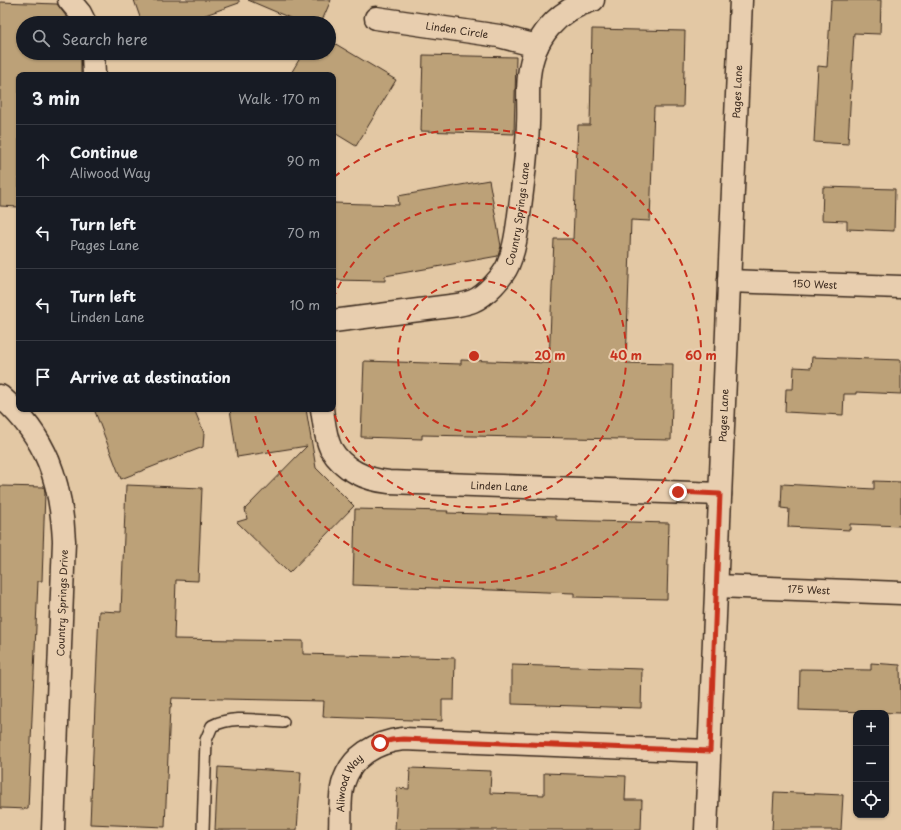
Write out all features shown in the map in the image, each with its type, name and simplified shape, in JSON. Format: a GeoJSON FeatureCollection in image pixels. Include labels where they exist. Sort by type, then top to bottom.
{"type":"FeatureCollection","features":[{"type":"Feature","properties":{"kind":"street"},"geometry":{"type":"LineString","coordinates":[[69,0],[82,16]]}},
{"type":"Feature","properties":{"kind":"street","name":"Country Springs Lane"},"geometry":{"type":"LineString","coordinates":[[336,321],[458,305],[474,300],[500,278],[508,265],[517,231],[526,164],[529,76],[537,46],[545,32],[556,20],[569,10],[593,0]]}},
{"type":"Feature","properties":{"kind":"street","name":"Pages Lane"},"geometry":{"type":"LineString","coordinates":[[706,830],[741,0]]}},
{"type":"Feature","properties":{"kind":"street","name":"Linden Circle"},"geometry":{"type":"LineString","coordinates":[[376,18],[500,36],[537,46]]}},
{"type":"Feature","properties":{"kind":"street"},"geometry":{"type":"LineString","coordinates":[[93,60],[94,72]]}},
{"type":"Feature","properties":{"kind":"street","name":"150 West"},"geometry":{"type":"LineString","coordinates":[[729,281],[901,287]]}},
{"type":"Feature","properties":{"kind":"street","name":"Country Springs Drive"},"geometry":{"type":"LineString","coordinates":[[0,396],[16,406]]}},
{"type":"Feature","properties":{"kind":"street","name":"Linden Lane"},"geometry":{"type":"LineString","coordinates":[[323,412],[327,436],[332,449],[350,469],[375,481],[720,494]]}},
{"type":"Feature","properties":{"kind":"street","name":"Country Springs Drive"},"geometry":{"type":"LineString","coordinates":[[30,414],[34,434],[44,450],[57,485],[63,522],[64,541],[53,830]]}},
{"type":"Feature","properties":{"kind":"street","name":"175 West"},"geometry":{"type":"LineString","coordinates":[[716,586],[901,593]]}},
{"type":"Feature","properties":{"kind":"street","name":"Aliwood Way"},"geometry":{"type":"LineString","coordinates":[[340,830],[341,795],[347,774],[357,760],[370,748],[380,743],[392,740],[403,739],[710,751]]}},
{"type":"Feature","properties":{"kind":"lane"},"geometry":{"type":"LineString","coordinates":[[203,830],[206,740],[212,726],[222,721],[234,720],[283,722]]}},
{"type":"Feature","properties":{"kind":"building"},"geometry":{"type":"Polygon","coordinates":[[[134,0],[239,0],[239,3],[203,16],[140,16],[134,0]]]}},
{"type":"Feature","properties":{"kind":"building"},"geometry":{"type":"Polygon","coordinates":[[[248,0],[331,0],[324,16],[286,16],[248,0]]]}},
{"type":"Feature","properties":{"kind":"building"},"geometry":{"type":"Polygon","coordinates":[[[831,0],[881,0],[880,34],[854,33],[848,144],[814,142],[818,66],[827,67],[831,0]]]}},
{"type":"Feature","properties":{"kind":"building"},"geometry":{"type":"Polygon","coordinates":[[[0,2],[57,4],[66,16],[16,16],[16,60],[81,60],[81,72],[16,72],[16,207],[0,206],[0,2]]]}},
{"type":"Feature","properties":{"kind":"building"},"geometry":{"type":"Polygon","coordinates":[[[592,29],[685,31],[683,107],[654,107],[650,221],[631,220],[626,363],[673,364],[671,440],[422,435],[422,439],[361,437],[364,361],[461,364],[461,360],[549,363],[554,239],[573,239],[578,125],[590,125],[592,29]]]}},
{"type":"Feature","properties":{"kind":"building"},"geometry":{"type":"Polygon","coordinates":[[[336,44],[396,80],[356,146],[336,134],[336,72],[292,72],[299,60],[336,60],[336,44]]]}},
{"type":"Feature","properties":{"kind":"building"},"geometry":{"type":"Polygon","coordinates":[[[423,55],[516,57],[514,134],[421,131],[423,55]]]}},
{"type":"Feature","properties":{"kind":"building"},"geometry":{"type":"Polygon","coordinates":[[[489,180],[501,246],[498,256],[385,276],[385,281],[336,280],[336,203],[399,205],[398,196],[489,180]]]}},
{"type":"Feature","properties":{"kind":"building"},"geometry":{"type":"Polygon","coordinates":[[[823,187],[895,189],[894,231],[847,229],[847,221],[822,220],[823,187]]]}},
{"type":"Feature","properties":{"kind":"building"},"geometry":{"type":"Polygon","coordinates":[[[812,357],[901,360],[901,394],[856,392],[856,394],[844,394],[843,415],[785,412],[786,389],[793,389],[794,367],[811,368],[812,357]]]}},
{"type":"Feature","properties":{"kind":"building"},"geometry":{"type":"Polygon","coordinates":[[[95,412],[195,412],[204,433],[203,447],[121,479],[95,412]]]}},
{"type":"Feature","properties":{"kind":"building"},"geometry":{"type":"Polygon","coordinates":[[[230,412],[307,412],[316,468],[354,506],[289,573],[237,522],[247,519],[245,509],[307,446],[237,457],[230,412]]]}},
{"type":"Feature","properties":{"kind":"building"},"geometry":{"type":"Polygon","coordinates":[[[874,481],[901,482],[901,526],[850,524],[850,530],[788,527],[789,509],[781,508],[782,484],[874,489],[874,481]]]}},
{"type":"Feature","properties":{"kind":"building"},"geometry":{"type":"Polygon","coordinates":[[[126,485],[202,488],[198,581],[176,580],[174,639],[303,641],[303,654],[455,658],[454,700],[442,700],[442,721],[323,717],[324,701],[172,698],[170,707],[165,827],[90,824],[99,611],[121,612],[126,485]]]}},
{"type":"Feature","properties":{"kind":"building"},"geometry":{"type":"Polygon","coordinates":[[[0,486],[44,487],[45,492],[42,581],[38,581],[28,809],[0,808],[0,486]]]}},
{"type":"Feature","properties":{"kind":"building"},"geometry":{"type":"Polygon","coordinates":[[[355,509],[448,511],[447,513],[556,516],[556,520],[669,523],[667,599],[574,597],[574,593],[353,585],[355,509]]]}},
{"type":"Feature","properties":{"kind":"building"},"geometry":{"type":"Polygon","coordinates":[[[871,663],[900,665],[901,713],[889,713],[889,710],[853,710],[853,712],[799,710],[800,669],[871,670],[871,663]]]}},
{"type":"Feature","properties":{"kind":"building"},"geometry":{"type":"Polygon","coordinates":[[[512,665],[642,669],[641,708],[512,704],[512,665]]]}},
{"type":"Feature","properties":{"kind":"building"},"geometry":{"type":"Polygon","coordinates":[[[218,767],[301,772],[297,830],[215,830],[218,767]]]}},
{"type":"Feature","properties":{"kind":"building"},"geometry":{"type":"Polygon","coordinates":[[[410,768],[491,771],[490,793],[544,795],[544,773],[626,776],[625,800],[642,800],[641,830],[395,830],[397,788],[409,789],[410,768]]]}},
{"type":"Feature","properties":{"kind":"building"},"geometry":{"type":"Polygon","coordinates":[[[774,792],[843,795],[841,830],[772,830],[774,792]]]}},
{"type":"Feature","properties":{"kind":"route"},"geometry":{"type":"LineString","coordinates":[[380,743],[403,739],[710,751],[720,494],[678,492]]}}]}
